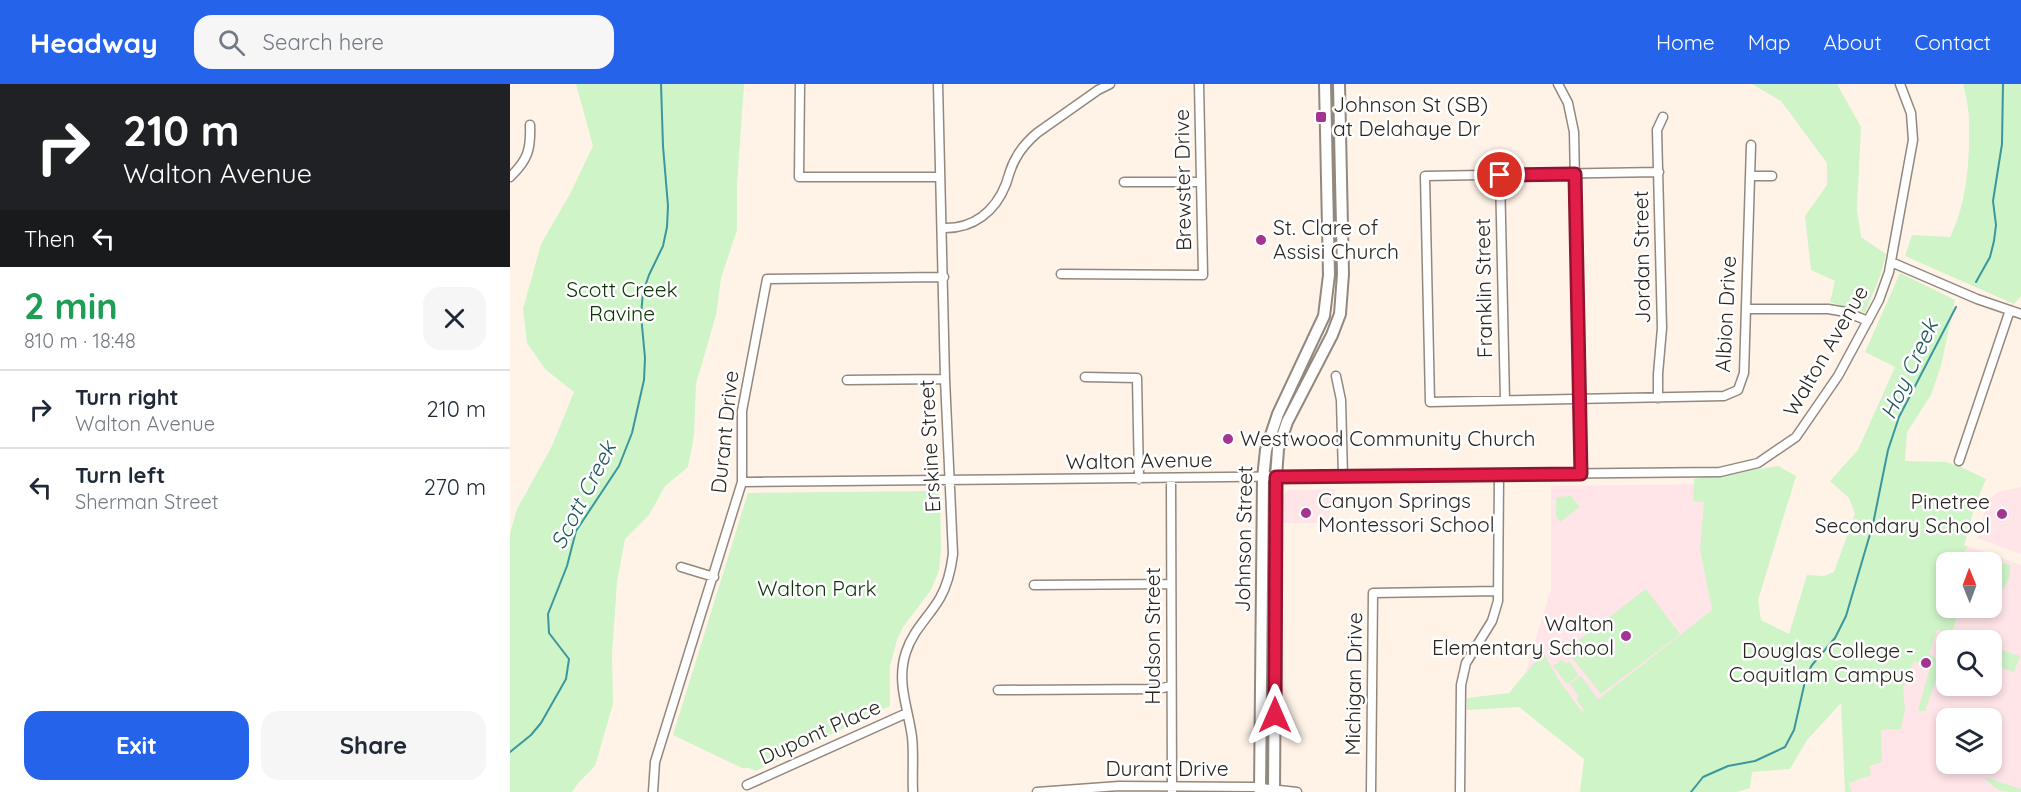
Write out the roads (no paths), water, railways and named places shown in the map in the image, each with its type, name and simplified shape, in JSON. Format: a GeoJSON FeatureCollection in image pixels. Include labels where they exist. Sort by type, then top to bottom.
{"type":"FeatureCollection","features":[{"type":"Feature","properties":{"kind":"main road","name":"Johnson Street"},"geometry":{"type":"LineString","coordinates":[[1260,790],[1263,478],[1266,450],[1278,414],[1322,324],[1328,299],[1325,84]]}},
{"type":"Feature","properties":{"kind":"main road","name":"Johnson Street"},"geometry":{"type":"LineString","coordinates":[[1274,790],[1278,449],[1287,422],[1332,335],[1340,314],[1343,274],[1339,84]]}},
{"type":"Feature","properties":{"kind":"street"},"geometry":{"type":"LineString","coordinates":[[800,84],[799,177],[940,177]]}},
{"type":"Feature","properties":{"kind":"street","name":"Erskine Street"},"geometry":{"type":"LineString","coordinates":[[913,792],[912,738],[901,689],[901,675],[905,653],[920,623],[939,599],[949,579],[952,568],[953,541],[945,379],[938,84]]}},
{"type":"Feature","properties":{"kind":"street"},"geometry":{"type":"LineString","coordinates":[[942,228],[969,225],[984,216],[1000,197],[1016,157],[1028,141],[1098,90],[1110,84]]}},
{"type":"Feature","properties":{"kind":"street","name":"Brewster Drive"},"geometry":{"type":"LineString","coordinates":[[1061,274],[1203,275],[1199,84]]}},
{"type":"Feature","properties":{"kind":"street"},"geometry":{"type":"LineString","coordinates":[[1558,84],[1565,94],[1574,132],[1581,474]]}},
{"type":"Feature","properties":{"kind":"street","name":"Walton Avenue"},"geometry":{"type":"LineString","coordinates":[[742,482],[1720,472],[1758,463],[1796,437],[1838,376],[1885,284],[1913,140],[1911,113],[1900,84]]}},
{"type":"Feature","properties":{"kind":"street","name":"Jordan Street"},"geometry":{"type":"LineString","coordinates":[[1659,398],[1658,374],[1662,328],[1657,130],[1663,117]]}},
{"type":"Feature","properties":{"kind":"street"},"geometry":{"type":"LineString","coordinates":[[510,177],[528,153],[531,141],[530,125]]}},
{"type":"Feature","properties":{"kind":"street","name":"Albion Drive"},"geometry":{"type":"LineString","coordinates":[[1500,175],[1425,176],[1430,402],[1724,396],[1738,390],[1744,373],[1750,145]]}},
{"type":"Feature","properties":{"kind":"street"},"geometry":{"type":"LineString","coordinates":[[1500,175],[1659,172]]}},
{"type":"Feature","properties":{"kind":"street","name":"Franklin Street"},"geometry":{"type":"LineString","coordinates":[[1500,175],[1505,400]]}},
{"type":"Feature","properties":{"kind":"street"},"geometry":{"type":"LineString","coordinates":[[1750,176],[1772,176]]}},
{"type":"Feature","properties":{"kind":"street"},"geometry":{"type":"LineString","coordinates":[[1124,182],[1200,182]]}},
{"type":"Feature","properties":{"kind":"street"},"geometry":{"type":"LineString","coordinates":[[1891,262],[1977,299],[2021,314]]}},
{"type":"Feature","properties":{"kind":"street","name":"Durant Drive"},"geometry":{"type":"LineString","coordinates":[[653,792],[656,762],[742,482],[742,411],[767,279],[944,277]]}},
{"type":"Feature","properties":{"kind":"street"},"geometry":{"type":"LineString","coordinates":[[1746,309],[1828,309],[1846,312],[1868,321]]}},
{"type":"Feature","properties":{"kind":"street"},"geometry":{"type":"LineString","coordinates":[[1959,461],[2010,310]]}},
{"type":"Feature","properties":{"kind":"street"},"geometry":{"type":"LineString","coordinates":[[1336,376],[1341,400],[1343,477]]}},
{"type":"Feature","properties":{"kind":"street"},"geometry":{"type":"LineString","coordinates":[[1085,377],[1137,378],[1139,479]]}},
{"type":"Feature","properties":{"kind":"street"},"geometry":{"type":"LineString","coordinates":[[847,380],[945,379]]}},
{"type":"Feature","properties":{"kind":"street"},"geometry":{"type":"LineString","coordinates":[[1460,792],[1461,685],[1471,653],[1491,621],[1498,601],[1499,475]]}},
{"type":"Feature","properties":{"kind":"street","name":"Hudson Street"},"geometry":{"type":"LineString","coordinates":[[1171,479],[1172,789]]}},
{"type":"Feature","properties":{"kind":"street"},"geometry":{"type":"LineString","coordinates":[[681,567],[714,577]]}},
{"type":"Feature","properties":{"kind":"street"},"geometry":{"type":"LineString","coordinates":[[1034,585],[1171,584]]}},
{"type":"Feature","properties":{"kind":"street","name":"Michigan Drive"},"geometry":{"type":"LineString","coordinates":[[1371,792],[1373,593],[1498,591]]}},
{"type":"Feature","properties":{"kind":"street"},"geometry":{"type":"LineString","coordinates":[[998,690],[1158,689],[1172,686]]}},
{"type":"Feature","properties":{"kind":"street","name":"Dupont Place"},"geometry":{"type":"LineString","coordinates":[[747,785],[907,712]]}},
{"type":"Feature","properties":{"kind":"street","name":"Durant Drive"},"geometry":{"type":"LineString","coordinates":[[1037,792],[1075,788],[1297,792]]}},
{"type":"Feature","properties":{"kind":"waterway","name":"Scott Creek"},"geometry":{"type":"LineString","coordinates":[[510,752],[531,735],[541,723],[566,679],[569,659],[549,633],[548,614],[567,566],[576,531],[619,466],[632,433],[644,380],[645,358],[641,315],[643,292],[663,246],[667,227],[668,206],[661,84]]}},
{"type":"Feature","properties":{"kind":"waterway","name":"Hoy Creek"},"geometry":{"type":"LineString","coordinates":[[1976,282],[1990,257],[1994,241],[1996,225],[1993,201],[2002,144],[2003,84]]}},
{"type":"Feature","properties":{"kind":"waterway","name":"Hoy Creek"},"geometry":{"type":"LineString","coordinates":[[1691,792],[1703,777],[1728,766],[1755,761],[1785,747],[1794,730],[1806,677],[1812,665],[1835,638],[1846,616],[1873,524],[1888,450],[1899,417],[1956,307]]}},
{"type":"Feature","properties":{"kind":"place","name":"Johnson St (SB) at Delahaye Dr"},"geometry":{"type":"Point","coordinates":[1321,117]}},
{"type":"Feature","properties":{"kind":"place","name":"St. Clare of Assisi Church"},"geometry":{"type":"Point","coordinates":[1261,240]}},
{"type":"Feature","properties":{"kind":"place","name":"Westwood Community Church"},"geometry":{"type":"Point","coordinates":[1228,439]}},
{"type":"Feature","properties":{"kind":"place","name":"Canyon Springs Montessori School"},"geometry":{"type":"Point","coordinates":[1306,513]}},
{"type":"Feature","properties":{"kind":"place","name":"Pinetree Secondary School"},"geometry":{"type":"Point","coordinates":[2002,514]}},
{"type":"Feature","properties":{"kind":"place","name":"Walton Elementary School"},"geometry":{"type":"Point","coordinates":[1626,636]}},
{"type":"Feature","properties":{"kind":"place","name":"Douglas College - Coquitlam Campus"},"geometry":{"type":"Point","coordinates":[1926,663]}},
{"type":"Feature","properties":{"kind":"park label","name":"Scott Creek Ravine"},"geometry":{"type":"Point","coordinates":[622,302]}},
{"type":"Feature","properties":{"kind":"park label","name":"Walton Park"},"geometry":{"type":"Point","coordinates":[817,589]}}]}
